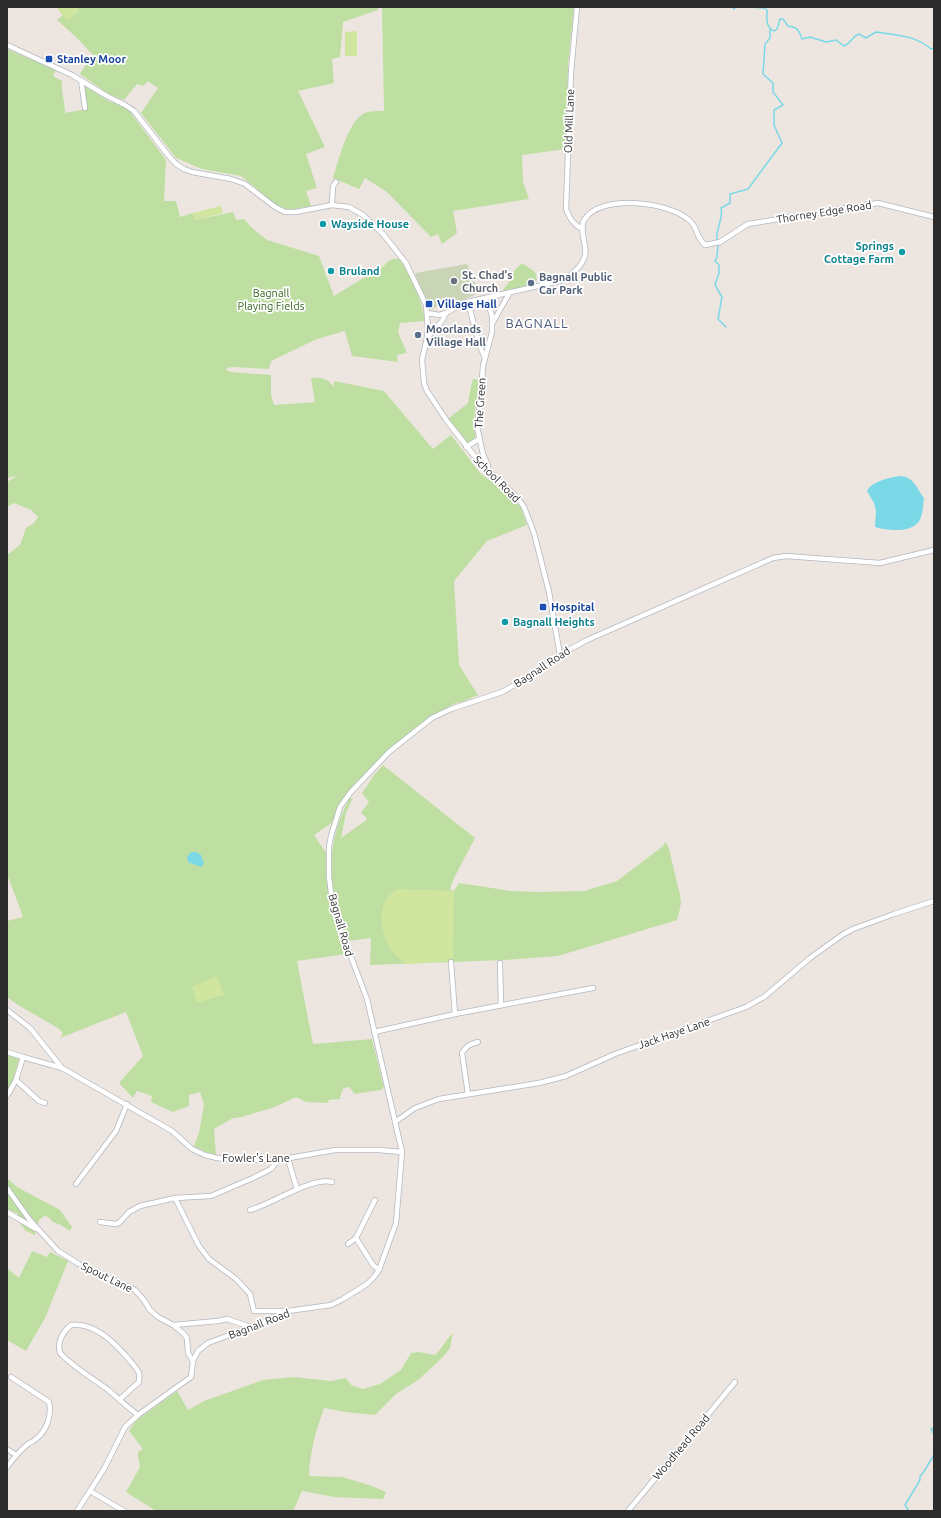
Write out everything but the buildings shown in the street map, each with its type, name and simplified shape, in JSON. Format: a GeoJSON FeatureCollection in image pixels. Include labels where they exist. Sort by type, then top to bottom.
{"type":"FeatureCollection","features":[{"type":"Feature","properties":{"kind":"street","name":"Old Mill Lane"},"geometry":{"type":"LineString","coordinates":[[577,7],[571,72],[566,210],[571,220],[582,229]]}},
{"type":"Feature","properties":{"kind":"street","name":"School Road"},"geometry":{"type":"LineString","coordinates":[[7,45],[81,80],[134,111],[168,155],[176,164],[184,169],[192,172],[231,179],[245,184],[275,207],[285,212],[296,212],[332,205],[355,209],[383,234],[406,263],[426,305],[427,338],[422,360],[424,383],[432,401],[466,447],[487,471],[517,497],[524,507],[534,533],[549,592],[560,655]]}},
{"type":"Feature","properties":{"kind":"street"},"geometry":{"type":"LineString","coordinates":[[81,80],[85,108]]}},
{"type":"Feature","properties":{"kind":"street"},"geometry":{"type":"LineString","coordinates":[[332,205],[333,186],[336,182]]}},
{"type":"Feature","properties":{"kind":"street","name":"Thorney Edge Road"},"geometry":{"type":"LineString","coordinates":[[582,229],[584,221],[590,214],[613,203],[655,205],[678,213],[689,219],[699,240],[705,245],[718,243],[748,224],[878,203],[934,217]]}},
{"type":"Feature","properties":{"kind":"street","name":"School Road"},"geometry":{"type":"LineString","coordinates":[[427,313],[439,315],[468,302],[560,281],[572,274],[585,256],[586,247],[582,229]]}},
{"type":"Feature","properties":{"kind":"street","name":"The Green"},"geometry":{"type":"LineString","coordinates":[[492,324],[510,292]]}},
{"type":"Feature","properties":{"kind":"street","name":"The Green"},"geometry":{"type":"LineString","coordinates":[[484,298],[489,306],[492,324],[491,338],[483,366],[482,394],[477,416],[477,427],[479,439],[488,466],[487,471]]}},
{"type":"Feature","properties":{"kind":"street","name":"The Green"},"geometry":{"type":"LineString","coordinates":[[468,302],[479,344],[485,358]]}},
{"type":"Feature","properties":{"kind":"street","name":"School Road"},"geometry":{"type":"LineString","coordinates":[[427,338],[442,321],[446,313]]}},
{"type":"Feature","properties":{"kind":"street"},"geometry":{"type":"LineString","coordinates":[[466,447],[479,439]]}},
{"type":"Feature","properties":{"kind":"street","name":"Bagnall Road"},"geometry":{"type":"LineString","coordinates":[[77,1511],[113,1452],[125,1427],[138,1415],[191,1377],[193,1361],[198,1351],[208,1343],[251,1328],[288,1311],[321,1307],[344,1299],[367,1284],[379,1270],[396,1223],[402,1152],[364,989],[356,973],[340,928],[331,894],[329,876],[329,847],[334,823],[340,808],[350,793],[389,752],[432,718],[451,709],[502,692],[546,667],[560,655],[585,641],[773,558],[786,556],[880,563],[934,550]]}},
{"type":"Feature","properties":{"kind":"street","name":"Jack Haye Lane"},"geometry":{"type":"LineString","coordinates":[[395,1122],[424,1103],[439,1099],[539,1083],[566,1076],[615,1054],[746,1007],[764,997],[804,962],[842,935],[853,929],[934,901]]}},
{"type":"Feature","properties":{"kind":"street"},"geometry":{"type":"LineString","coordinates":[[451,962],[455,1014]]}},
{"type":"Feature","properties":{"kind":"street"},"geometry":{"type":"LineString","coordinates":[[500,963],[501,1005]]}},
{"type":"Feature","properties":{"kind":"street"},"geometry":{"type":"LineString","coordinates":[[374,1032],[455,1014],[594,988]]}},
{"type":"Feature","properties":{"kind":"street"},"geometry":{"type":"LineString","coordinates":[[7,1010],[30,1028],[62,1068]]}},
{"type":"Feature","properties":{"kind":"street"},"geometry":{"type":"LineString","coordinates":[[468,1094],[462,1053],[469,1044],[478,1042]]}},
{"type":"Feature","properties":{"kind":"street"},"geometry":{"type":"LineString","coordinates":[[7,1052],[62,1068]]}},
{"type":"Feature","properties":{"kind":"street"},"geometry":{"type":"LineString","coordinates":[[7,1096],[16,1080],[23,1057]]}},
{"type":"Feature","properties":{"kind":"street","name":"Fowler's Lane"},"geometry":{"type":"LineString","coordinates":[[62,1068],[172,1130],[192,1149],[205,1155],[235,1160],[288,1160],[335,1150],[378,1150],[402,1152]]}},
{"type":"Feature","properties":{"kind":"street"},"geometry":{"type":"LineString","coordinates":[[16,1080],[39,1101],[45,1103]]}},
{"type":"Feature","properties":{"kind":"street"},"geometry":{"type":"LineString","coordinates":[[76,1184],[116,1131],[127,1104]]}},
{"type":"Feature","properties":{"kind":"street"},"geometry":{"type":"LineString","coordinates":[[100,1222],[115,1224],[119,1223],[129,1212],[140,1206],[175,1198],[210,1196],[253,1178],[271,1168],[278,1160]]}},
{"type":"Feature","properties":{"kind":"street"},"geometry":{"type":"LineString","coordinates":[[288,1160],[297,1190]]}},
{"type":"Feature","properties":{"kind":"street"},"geometry":{"type":"LineString","coordinates":[[250,1210],[260,1208],[280,1196],[326,1180],[332,1182]]}},
{"type":"Feature","properties":{"kind":"street"},"geometry":{"type":"LineString","coordinates":[[7,1188],[39,1231]]}},
{"type":"Feature","properties":{"kind":"street"},"geometry":{"type":"LineString","coordinates":[[175,1198],[198,1246],[209,1259],[236,1279],[250,1294],[254,1311],[288,1311]]}},
{"type":"Feature","properties":{"kind":"street"},"geometry":{"type":"LineString","coordinates":[[348,1244],[356,1238],[375,1200]]}},
{"type":"Feature","properties":{"kind":"street"},"geometry":{"type":"LineString","coordinates":[[7,1212],[39,1231]]}},
{"type":"Feature","properties":{"kind":"street","name":"Spout Lane"},"geometry":{"type":"LineString","coordinates":[[39,1231],[64,1256],[135,1290],[150,1310],[158,1317],[174,1325],[186,1338],[188,1353],[193,1361]]}},
{"type":"Feature","properties":{"kind":"street"},"geometry":{"type":"LineString","coordinates":[[356,1238],[373,1265],[379,1270]]}},
{"type":"Feature","properties":{"kind":"street"},"geometry":{"type":"LineString","coordinates":[[174,1325],[227,1319],[251,1328]]}},
{"type":"Feature","properties":{"kind":"street"},"geometry":{"type":"LineString","coordinates":[[119,1400],[139,1382],[139,1374],[133,1364],[114,1342],[98,1332],[77,1324],[71,1325],[66,1329],[60,1343],[60,1353],[76,1368],[101,1385],[119,1400],[138,1415]]}},
{"type":"Feature","properties":{"kind":"street"},"geometry":{"type":"LineString","coordinates":[[7,1467],[16,1455],[28,1444],[38,1438],[45,1428],[51,1410],[49,1402],[11,1377]]}},
{"type":"Feature","properties":{"kind":"street","name":"Woodhead Road"},"geometry":{"type":"LineString","coordinates":[[628,1511],[735,1382]]}},
{"type":"Feature","properties":{"kind":"street"},"geometry":{"type":"LineString","coordinates":[[7,1449],[16,1455]]}},
{"type":"Feature","properties":{"kind":"street"},"geometry":{"type":"LineString","coordinates":[[90,1491],[122,1511]]}},
{"type":"Feature","properties":{"kind":"green space"},"geometry":{"type":"Polygon","coordinates":[[[56,7],[76,7],[79,11],[67,21],[56,7]]]}},
{"type":"Feature","properties":{"kind":"green space"},"geometry":{"type":"Polygon","coordinates":[[[76,7],[378,7],[378,10],[343,22],[340,57],[332,59],[334,83],[298,91],[325,147],[306,154],[317,188],[306,191],[311,206],[289,210],[282,208],[241,176],[202,169],[176,158],[141,113],[158,88],[148,81],[143,86],[137,84],[124,100],[110,95],[80,74],[93,55],[57,20],[63,15],[67,20],[79,11],[76,7]]]}},
{"type":"Feature","properties":{"kind":"green space"},"geometry":{"type":"Polygon","coordinates":[[[382,7],[574,7],[568,64],[566,149],[522,155],[523,182],[529,199],[453,211],[457,233],[442,244],[438,234],[431,237],[387,192],[365,178],[359,189],[333,178],[344,142],[359,117],[372,111],[384,111],[382,7]]]}},
{"type":"Feature","properties":{"kind":"green space"},"geometry":{"type":"Polygon","coordinates":[[[357,31],[357,56],[345,56],[345,32],[357,31]]]}},
{"type":"Feature","properties":{"kind":"green space","name":"Bagnall Playing Fields"},"geometry":{"type":"Polygon","coordinates":[[[7,49],[56,70],[53,76],[62,81],[65,113],[86,109],[82,84],[110,102],[128,109],[166,160],[164,201],[176,201],[180,217],[193,213],[195,220],[233,212],[236,220],[244,219],[267,240],[319,256],[334,296],[391,260],[399,259],[416,288],[425,321],[400,323],[398,332],[407,353],[397,355],[398,362],[352,356],[345,331],[317,339],[271,361],[269,369],[232,367],[227,368],[226,370],[231,372],[271,375],[271,394],[274,405],[315,402],[311,378],[324,379],[334,387],[334,381],[384,391],[433,449],[451,435],[480,473],[512,497],[521,508],[527,525],[487,541],[454,581],[459,665],[478,695],[456,703],[433,715],[411,731],[353,785],[341,802],[333,822],[314,835],[327,854],[330,899],[346,954],[297,961],[313,1044],[372,1039],[384,1088],[355,1094],[349,1087],[343,1088],[340,1099],[328,1100],[329,1103],[306,1102],[296,1097],[275,1107],[242,1117],[233,1118],[214,1129],[216,1155],[194,1146],[199,1133],[204,1105],[200,1092],[189,1095],[189,1106],[173,1112],[151,1102],[152,1096],[137,1091],[133,1098],[119,1083],[143,1056],[126,1012],[60,1038],[63,1033],[58,1028],[7,997],[7,921],[23,917],[7,874],[7,555],[20,545],[26,528],[34,523],[38,517],[31,510],[14,503],[7,507],[7,482],[17,476],[7,478],[7,49]]]}},
{"type":"Feature","properties":{"kind":"green space"},"geometry":{"type":"Polygon","coordinates":[[[221,206],[223,213],[195,220],[193,213],[221,206]]]}},
{"type":"Feature","properties":{"kind":"green space"},"geometry":{"type":"Polygon","coordinates":[[[522,263],[535,272],[537,280],[528,283],[528,285],[505,292],[503,290],[512,278],[514,271],[522,263]]]}},
{"type":"Feature","properties":{"kind":"green space"},"geometry":{"type":"Polygon","coordinates":[[[467,264],[479,293],[458,302],[448,310],[442,302],[432,310],[420,287],[415,273],[467,264]]]}},
{"type":"Feature","properties":{"kind":"green space"},"geometry":{"type":"Polygon","coordinates":[[[473,379],[481,380],[475,409],[475,439],[468,443],[448,419],[468,403],[473,379]]]}},
{"type":"Feature","properties":{"kind":"green space"},"geometry":{"type":"Polygon","coordinates":[[[383,765],[475,838],[453,880],[450,890],[454,891],[459,883],[511,891],[584,891],[617,881],[662,847],[666,842],[680,895],[681,904],[677,920],[558,956],[505,960],[370,965],[371,938],[347,941],[334,895],[331,867],[334,839],[349,799],[353,798],[346,813],[341,838],[367,818],[361,813],[369,802],[362,793],[383,765]]]}},
{"type":"Feature","properties":{"kind":"green space"},"geometry":{"type":"Polygon","coordinates":[[[398,889],[454,891],[453,961],[406,964],[395,955],[384,935],[382,917],[386,901],[391,894],[398,889]]]}},
{"type":"Feature","properties":{"kind":"green space"},"geometry":{"type":"Polygon","coordinates":[[[217,976],[224,995],[197,1003],[192,987],[217,976]]]}},
{"type":"Feature","properties":{"kind":"green space"},"geometry":{"type":"Polygon","coordinates":[[[7,1054],[19,1059],[12,1083],[7,1090],[7,1054]]]}},
{"type":"Feature","properties":{"kind":"green space"},"geometry":{"type":"Polygon","coordinates":[[[7,1178],[17,1187],[60,1210],[72,1227],[70,1231],[44,1216],[39,1220],[35,1235],[26,1231],[21,1225],[17,1213],[7,1209],[7,1178]]]}},
{"type":"Feature","properties":{"kind":"green space"},"geometry":{"type":"Polygon","coordinates":[[[32,1251],[47,1257],[50,1252],[68,1261],[45,1318],[26,1351],[7,1340],[7,1268],[19,1278],[32,1251]]]}},
{"type":"Feature","properties":{"kind":"green space"},"geometry":{"type":"Polygon","coordinates":[[[453,1333],[450,1348],[443,1357],[418,1380],[396,1394],[375,1415],[324,1408],[314,1441],[309,1476],[342,1477],[369,1485],[386,1492],[383,1499],[334,1497],[302,1491],[293,1511],[156,1511],[126,1492],[140,1467],[138,1452],[143,1449],[129,1431],[136,1421],[177,1391],[188,1410],[204,1401],[263,1380],[294,1377],[331,1381],[346,1378],[351,1385],[363,1389],[380,1384],[401,1370],[411,1353],[419,1352],[435,1355],[453,1333]]]}},
{"type":"Feature","properties":{"kind":"water"},"geometry":{"type":"Polygon","coordinates":[[[899,476],[908,478],[912,481],[924,498],[921,517],[914,526],[908,529],[887,530],[875,527],[876,511],[874,503],[867,491],[877,482],[899,476]]]}},
{"type":"Feature","properties":{"kind":"water"},"geometry":{"type":"Polygon","coordinates":[[[191,852],[196,852],[201,855],[204,864],[201,867],[188,862],[187,857],[191,852]]]}},
{"type":"Feature","properties":{"kind":"waterway"},"geometry":{"type":"LineString","coordinates":[[733,7],[734,9],[736,7]]}},
{"type":"Feature","properties":{"kind":"waterway"},"geometry":{"type":"LineString","coordinates":[[750,7],[764,8],[767,10],[768,25],[774,31],[777,29],[780,19],[783,19],[788,26],[794,27],[800,33],[802,39],[810,37],[826,42],[836,40],[844,46],[859,34],[866,38],[876,32],[912,38],[925,44],[931,49],[934,48]]}},
{"type":"Feature","properties":{"kind":"waterway"},"geometry":{"type":"LineString","coordinates":[[717,241],[717,232],[722,212],[721,208],[730,203],[730,194],[748,189],[782,143],[774,125],[774,110],[783,105],[773,92],[773,83],[763,74],[765,44],[770,38],[770,29]]}},
{"type":"Feature","properties":{"kind":"waterway"},"geometry":{"type":"LineString","coordinates":[[718,244],[717,257],[715,261],[719,265],[719,273],[715,285],[722,297],[718,319],[726,327]]}},
{"type":"Feature","properties":{"kind":"waterway"},"geometry":{"type":"LineString","coordinates":[[934,1428],[931,1429],[934,1435]]}},
{"type":"Feature","properties":{"kind":"waterway"},"geometry":{"type":"LineString","coordinates":[[909,1511],[905,1505],[920,1480],[920,1476],[934,1455]]}},
{"type":"Feature","properties":{"kind":"place","name":"Stanley Moor"},"geometry":{"type":"Point","coordinates":[49,59]}},
{"type":"Feature","properties":{"kind":"place","name":"Wayside House"},"geometry":{"type":"Point","coordinates":[323,224]}},
{"type":"Feature","properties":{"kind":"place","name":"Springs Cottage Farm"},"geometry":{"type":"Point","coordinates":[902,252]}},
{"type":"Feature","properties":{"kind":"place","name":"Bruland"},"geometry":{"type":"Point","coordinates":[331,271]}},
{"type":"Feature","properties":{"kind":"place","name":"St. Chad's Church"},"geometry":{"type":"Point","coordinates":[454,281]}},
{"type":"Feature","properties":{"kind":"place","name":"Bagnall Public Car Park"},"geometry":{"type":"Point","coordinates":[531,283]}},
{"type":"Feature","properties":{"kind":"place","name":"Village Hall"},"geometry":{"type":"Point","coordinates":[429,304]}},
{"type":"Feature","properties":{"kind":"place","name":"Moorlands Village Hall"},"geometry":{"type":"Point","coordinates":[418,335]}},
{"type":"Feature","properties":{"kind":"place","name":"Hospital"},"geometry":{"type":"Point","coordinates":[543,607]}},
{"type":"Feature","properties":{"kind":"place","name":"Bagnall Heights"},"geometry":{"type":"Point","coordinates":[505,622]}},
{"type":"Feature","properties":{"kind":"district","name":"BAGNALL"},"geometry":{"type":"Point","coordinates":[537,323]}}]}
